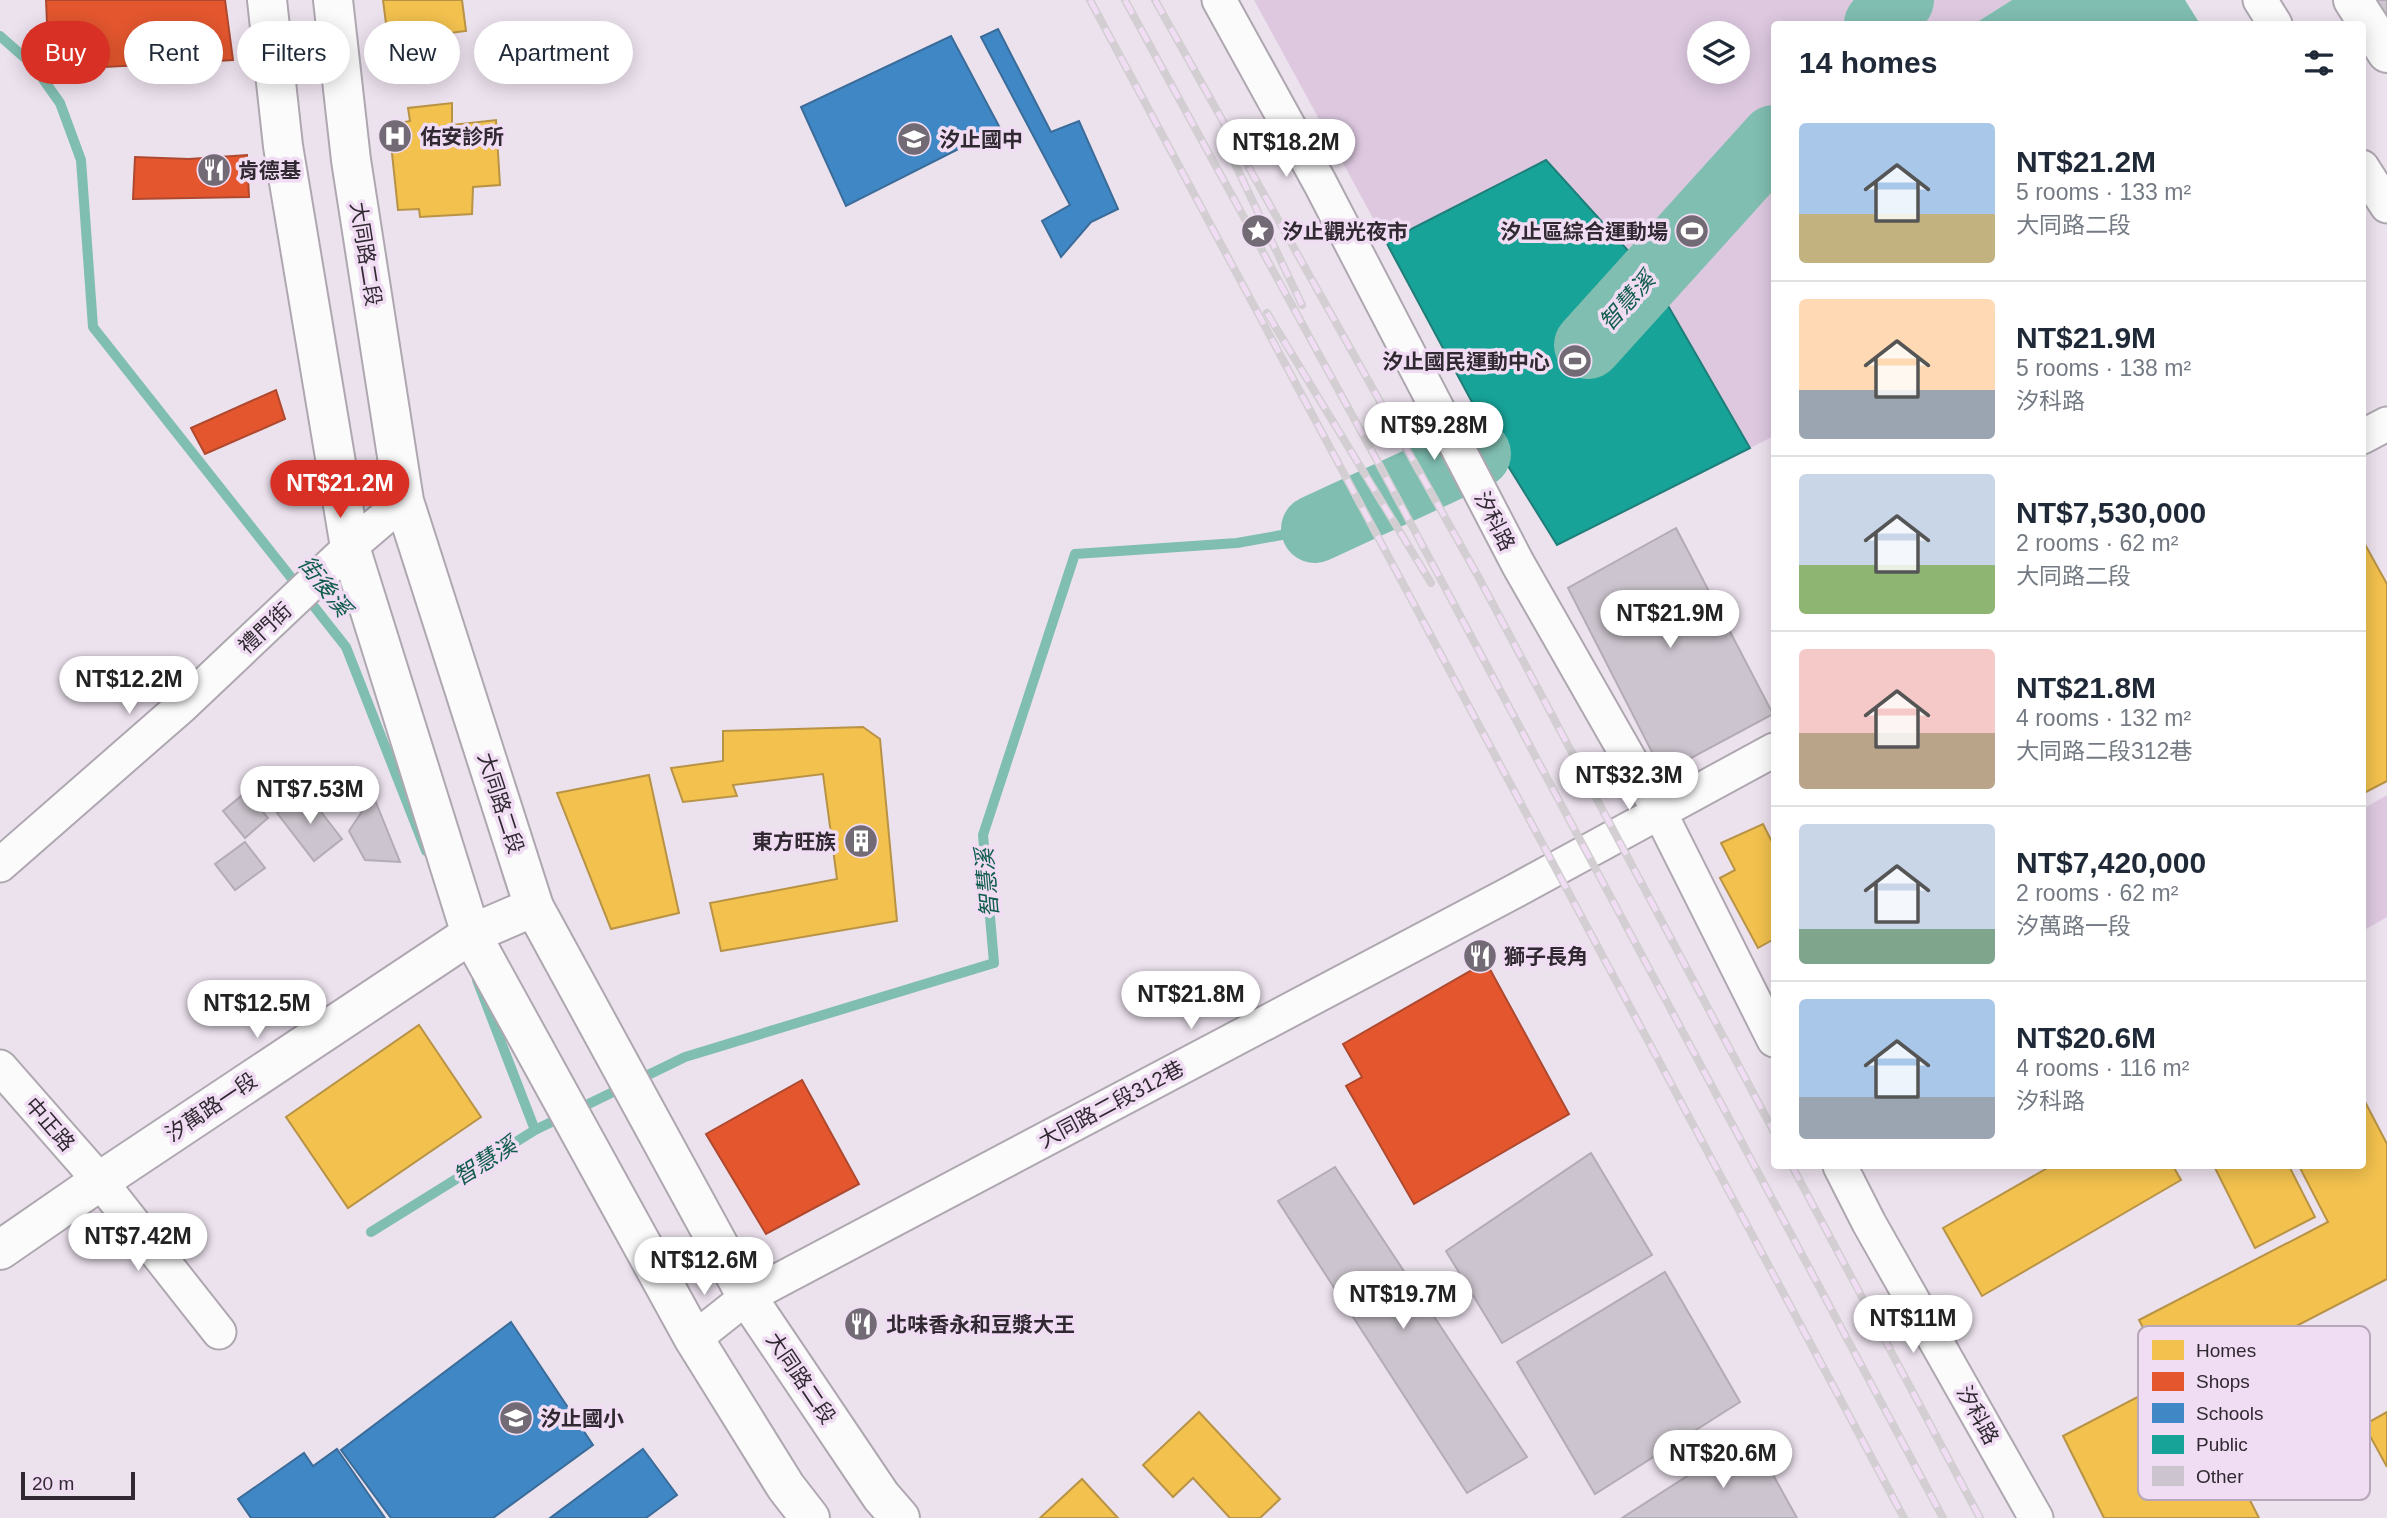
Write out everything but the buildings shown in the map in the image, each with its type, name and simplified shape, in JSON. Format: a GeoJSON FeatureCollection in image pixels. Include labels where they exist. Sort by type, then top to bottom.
{"type":"FeatureCollection","features":[{"type":"Feature","properties":{"kind":"main road"},"geometry":{"type":"LineString","coordinates":[[267,0],[283,146],[350,547],[460,941],[502,989],[694,1339],[786,1487],[810,1518]]}},
{"type":"Feature","properties":{"kind":"main road","name":"大同路二段"},"geometry":{"type":"LineString","coordinates":[[333,0],[351,160],[404,501],[534,906],[747,1297],[881,1496],[900,1518]]}},
{"type":"Feature","properties":{"kind":"main road"},"geometry":{"type":"LineString","coordinates":[[2353,0],[2387,53]]}},
{"type":"Feature","properties":{"kind":"main road","name":"汐萬路一段"},"geometry":{"type":"LineString","coordinates":[[0,1250],[460,941],[534,906]]}},
{"type":"Feature","properties":{"kind":"street","name":"汐科路"},"geometry":{"type":"LineString","coordinates":[[1219,0],[1320,183],[1518,564],[1659,811],[1771,1034]]}},
{"type":"Feature","properties":{"kind":"street"},"geometry":{"type":"LineString","coordinates":[[2260,0],[2273,21]]}},
{"type":"Feature","properties":{"kind":"street"},"geometry":{"type":"LineString","coordinates":[[2366,173],[2387,206]]}},
{"type":"Feature","properties":{"kind":"street"},"geometry":{"type":"LineString","coordinates":[[2366,435],[2387,424]]}},
{"type":"Feature","properties":{"kind":"street","name":"禮門街"},"geometry":{"type":"LineString","coordinates":[[0,865],[182,706],[350,547],[404,501]]}},
{"type":"Feature","properties":{"kind":"street","name":"大同路二段312巷"},"geometry":{"type":"LineString","coordinates":[[694,1339],[747,1297],[1513,892],[1771,752]]}},
{"type":"Feature","properties":{"kind":"street","name":"中正路"},"geometry":{"type":"LineString","coordinates":[[0,1067],[100,1181],[219,1332]]}},
{"type":"Feature","properties":{"kind":"street","name":"汐科路"},"geometry":{"type":"LineString","coordinates":[[1842,1169],[1869,1223],[2036,1518]]}},
{"type":"Feature","properties":{"kind":"shaded area","name":"汐止區綜合運動場"},"geometry":{"type":"Polygon","coordinates":[[[1254,0],[2012,0],[1979,21],[1771,21],[1771,438],[1750,448],[1651,276],[1547,160],[1386,242],[1254,0]]]}},
{"type":"Feature","properties":{"kind":"shaded area"},"geometry":{"type":"Polygon","coordinates":[[[2012,0],[2185,0],[2198,21],[1979,21],[2012,0]]]}},
{"type":"Feature","properties":{"kind":"shaded area"},"geometry":{"type":"Polygon","coordinates":[[[2387,795],[2387,917],[2366,929],[2366,807],[2387,795]]]}},
{"type":"Feature","properties":{"kind":"waterway","name":"智慧溪"},"geometry":{"type":"LineString","coordinates":[[1881,21],[1900,0]]}},
{"type":"Feature","properties":{"kind":"waterway","name":"街後溪"},"geometry":{"type":"LineString","coordinates":[[0,36],[33,65],[60,103],[81,160],[93,327],[346,647],[426,851]]}},
{"type":"Feature","properties":{"kind":"waterway","name":"智慧溪"},"geometry":{"type":"LineString","coordinates":[[1588,345],[1771,142]]}},
{"type":"Feature","properties":{"kind":"waterway","name":"智慧溪"},"geometry":{"type":"LineString","coordinates":[[1315,529],[1477,454]]}},
{"type":"Feature","properties":{"kind":"waterway","name":"智慧溪"},"geometry":{"type":"LineString","coordinates":[[371,1232],[535,1130],[685,1057],[994,963],[983,835],[1075,554],[1237,543],[1315,529]]}},
{"type":"Feature","properties":{"kind":"waterway","name":"街後溪"},"geometry":{"type":"LineString","coordinates":[[477,980],[535,1130]]}},
{"type":"Feature","properties":{"kind":"railway"},"geometry":{"type":"LineString","coordinates":[[1090,0],[1904,1518]]}},
{"type":"Feature","properties":{"kind":"railway"},"geometry":{"type":"LineString","coordinates":[[1125,0],[1380,466],[1943,1518]]}},
{"type":"Feature","properties":{"kind":"railway"},"geometry":{"type":"LineString","coordinates":[[1155,0],[1479,578],[1771,1126]]}},
{"type":"Feature","properties":{"kind":"railway"},"geometry":{"type":"LineString","coordinates":[[1227,147],[1302,305]]}},
{"type":"Feature","properties":{"kind":"railway"},"geometry":{"type":"LineString","coordinates":[[1267,313],[1431,583]]}},
{"type":"Feature","properties":{"kind":"railway"},"geometry":{"type":"LineString","coordinates":[[1794,1169],[1980,1518]]}},
{"type":"Feature","properties":{"kind":"place","name":"佑安診所"},"geometry":{"type":"Point","coordinates":[395,136]}},
{"type":"Feature","properties":{"kind":"place","name":"汐止國中"},"geometry":{"type":"Point","coordinates":[914,139]}},
{"type":"Feature","properties":{"kind":"place","name":"肯德基"},"geometry":{"type":"Point","coordinates":[214,170]}},
{"type":"Feature","properties":{"kind":"place","name":"汐止觀光夜市"},"geometry":{"type":"Point","coordinates":[1258,231]}},
{"type":"Feature","properties":{"kind":"place","name":"汐止區綜合運動場"},"geometry":{"type":"Point","coordinates":[1692,231]}},
{"type":"Feature","properties":{"kind":"place","name":"汐止國民運動中心"},"geometry":{"type":"Point","coordinates":[1575,361]}},
{"type":"Feature","properties":{"kind":"place","name":"東方旺族"},"geometry":{"type":"Point","coordinates":[861,841]}},
{"type":"Feature","properties":{"kind":"place","name":"獅子長角"},"geometry":{"type":"Point","coordinates":[1480,956]}},
{"type":"Feature","properties":{"kind":"place","name":"北味香永和豆漿大王"},"geometry":{"type":"Point","coordinates":[861,1324]}},
{"type":"Feature","properties":{"kind":"place","name":"汐止國小"},"geometry":{"type":"Point","coordinates":[516,1418]}}]}
